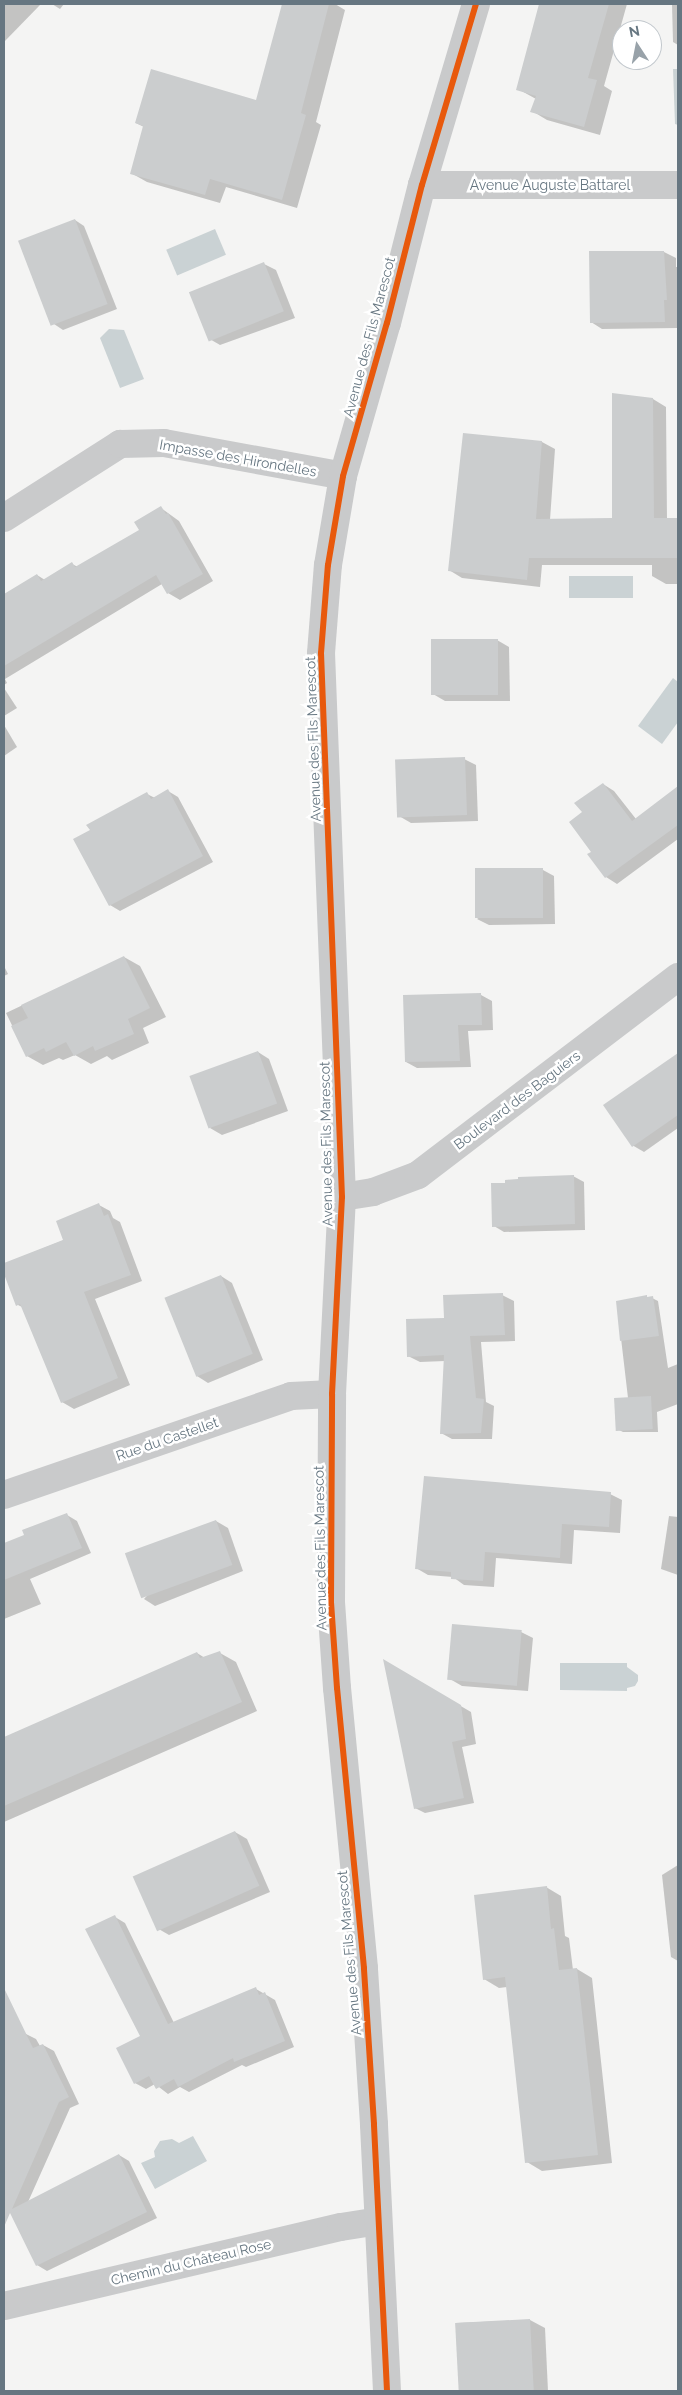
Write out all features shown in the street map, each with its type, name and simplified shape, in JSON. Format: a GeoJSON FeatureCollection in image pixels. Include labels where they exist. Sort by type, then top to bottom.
{"type":"FeatureCollection","features":[{"type":"Feature","properties":{"kind":"street","name":"Avenue des Fils Marescot"},"geometry":{"type":"LineString","coordinates":[[387,2391],[364,1968],[337,1688],[331,1603],[332,1394],[342,1197],[321,653],[328,565],[343,476],[387,323],[422,185],[476,4]]}},
{"type":"Feature","properties":{"kind":"street","name":"Avenue Auguste Battarel"},"geometry":{"type":"LineString","coordinates":[[422,185],[678,185]]}},
{"type":"Feature","properties":{"kind":"street","name":"Impasse des Hirondelles"},"geometry":{"type":"LineString","coordinates":[[4,518],[120,444],[164,443],[343,476]]}},
{"type":"Feature","properties":{"kind":"street","name":"Boulevard des Baguiers"},"geometry":{"type":"LineString","coordinates":[[342,1197],[373,1192],[418,1175],[678,977]]}},
{"type":"Feature","properties":{"kind":"street","name":"Rue du Castellet"},"geometry":{"type":"LineString","coordinates":[[4,1495],[292,1396],[332,1394]]}},
{"type":"Feature","properties":{"kind":"street","name":"Chemin du Château Rose"},"geometry":{"type":"LineString","coordinates":[[4,2306],[340,2227],[378,2221]]}},
{"type":"Feature","properties":{"kind":"shaded area"},"geometry":{"type":"Polygon","coordinates":[[[673,69],[678,69],[678,125],[675,124],[673,69]]]}},
{"type":"Feature","properties":{"kind":"shaded area"},"geometry":{"type":"Polygon","coordinates":[[[215,229],[226,255],[177,275],[166,250],[215,229]]]}},
{"type":"Feature","properties":{"kind":"shaded area"},"geometry":{"type":"Polygon","coordinates":[[[109,329],[124,330],[144,379],[120,388],[100,338],[109,329]]]}},
{"type":"Feature","properties":{"kind":"shaded area"},"geometry":{"type":"Polygon","coordinates":[[[569,576],[633,576],[633,598],[569,598],[569,576]]]}},
{"type":"Feature","properties":{"kind":"shaded area"},"geometry":{"type":"Polygon","coordinates":[[[673,678],[678,682],[678,722],[662,744],[638,726],[673,678]]]}},
{"type":"Feature","properties":{"kind":"shaded area"},"geometry":{"type":"Polygon","coordinates":[[[560,1663],[627,1663],[627,1667],[638,1675],[638,1681],[635,1686],[627,1688],[627,1691],[560,1690],[560,1663]]]}},
{"type":"Feature","properties":{"kind":"shaded area"},"geometry":{"type":"Polygon","coordinates":[[[193,2136],[207,2161],[155,2189],[141,2163],[155,2157],[154,2151],[160,2141],[172,2139],[179,2143],[193,2136]]]}},
{"type":"Feature","properties":{"kind":"building"},"geometry":{"type":"Polygon","coordinates":[[[282,4],[329,4],[301,113],[306,115],[282,200],[210,179],[205,195],[130,174],[143,126],[135,123],[151,69],[256,100],[282,4]]]}},
{"type":"Feature","properties":{"kind":"building"},"geometry":{"type":"Polygon","coordinates":[[[539,4],[609,4],[588,78],[597,80],[584,127],[530,112],[536,96],[516,90],[539,4]]]}},
{"type":"Feature","properties":{"kind":"building"},"geometry":{"type":"Polygon","coordinates":[[[75,219],[108,304],[51,326],[18,241],[75,219]]]}},
{"type":"Feature","properties":{"kind":"building"},"geometry":{"type":"Polygon","coordinates":[[[589,251],[664,251],[667,300],[664,300],[665,322],[590,323],[589,251]]]}},
{"type":"Feature","properties":{"kind":"building"},"geometry":{"type":"Polygon","coordinates":[[[264,262],[284,311],[209,341],[189,292],[264,262]]]}},
{"type":"Feature","properties":{"kind":"building"},"geometry":{"type":"Polygon","coordinates":[[[612,393],[653,398],[654,518],[678,518],[678,558],[529,558],[527,580],[448,571],[463,433],[542,441],[536,519],[612,518],[612,393]]]}},
{"type":"Feature","properties":{"kind":"building"},"geometry":{"type":"Polygon","coordinates":[[[161,506],[166,514],[168,513],[203,574],[167,594],[156,575],[4,666],[4,594],[37,574],[41,581],[72,562],[75,567],[139,530],[134,522],[161,506]]]}},
{"type":"Feature","properties":{"kind":"building"},"geometry":{"type":"Polygon","coordinates":[[[431,639],[498,639],[498,695],[431,695],[431,639]]]}},
{"type":"Feature","properties":{"kind":"building"},"geometry":{"type":"Polygon","coordinates":[[[465,757],[467,815],[397,817],[395,759],[465,757]]]}},
{"type":"Feature","properties":{"kind":"building"},"geometry":{"type":"Polygon","coordinates":[[[603,783],[632,821],[678,786],[678,825],[605,878],[587,854],[591,852],[569,822],[582,812],[574,803],[603,783]]]}},
{"type":"Feature","properties":{"kind":"building"},"geometry":{"type":"Polygon","coordinates":[[[168,789],[203,856],[109,906],[73,839],[90,830],[86,825],[147,792],[151,799],[168,789]]]}},
{"type":"Feature","properties":{"kind":"building"},"geometry":{"type":"Polygon","coordinates":[[[475,868],[543,868],[543,918],[475,918],[475,868]]]}},
{"type":"Feature","properties":{"kind":"building"},"geometry":{"type":"Polygon","coordinates":[[[124,956],[150,1008],[128,1019],[134,1034],[95,1051],[93,1046],[74,1056],[66,1042],[46,1052],[44,1048],[26,1057],[11,1026],[28,1018],[21,1005],[124,956]]]}},
{"type":"Feature","properties":{"kind":"building"},"geometry":{"type":"Polygon","coordinates":[[[481,993],[482,1025],[458,1025],[460,1061],[405,1062],[403,995],[481,993]]]}},
{"type":"Feature","properties":{"kind":"building"},"geometry":{"type":"Polygon","coordinates":[[[258,1051],[277,1104],[209,1129],[189,1076],[258,1051]]]}},
{"type":"Feature","properties":{"kind":"building"},"geometry":{"type":"Polygon","coordinates":[[[678,1053],[678,1115],[632,1147],[603,1105],[678,1053]]]}},
{"type":"Feature","properties":{"kind":"building"},"geometry":{"type":"Polygon","coordinates":[[[574,1175],[575,1224],[492,1227],[491,1183],[505,1183],[505,1180],[518,1179],[518,1177],[574,1175]]]}},
{"type":"Feature","properties":{"kind":"building"},"geometry":{"type":"Polygon","coordinates":[[[99,1203],[104,1216],[108,1214],[131,1275],[84,1292],[118,1378],[61,1403],[20,1304],[16,1306],[4,1274],[4,1263],[63,1240],[56,1221],[99,1203]]]}},
{"type":"Feature","properties":{"kind":"building"},"geometry":{"type":"Polygon","coordinates":[[[221,1275],[253,1354],[196,1377],[164,1298],[221,1275]]]}},
{"type":"Feature","properties":{"kind":"building"},"geometry":{"type":"Polygon","coordinates":[[[503,1293],[505,1335],[470,1336],[476,1398],[484,1399],[481,1433],[440,1434],[444,1355],[407,1357],[406,1319],[444,1318],[443,1295],[503,1293]]]}},
{"type":"Feature","properties":{"kind":"building"},"geometry":{"type":"Polygon","coordinates":[[[647,1295],[647,1297],[653,1296],[659,1336],[620,1341],[616,1301],[647,1295]]]}},
{"type":"Feature","properties":{"kind":"building"},"geometry":{"type":"Polygon","coordinates":[[[651,1396],[653,1429],[616,1431],[614,1398],[651,1396]]]}},
{"type":"Feature","properties":{"kind":"building"},"geometry":{"type":"Polygon","coordinates":[[[424,1476],[611,1492],[609,1527],[562,1524],[560,1558],[485,1552],[483,1581],[451,1579],[451,1572],[415,1569],[424,1476]]]}},
{"type":"Feature","properties":{"kind":"building"},"geometry":{"type":"Polygon","coordinates":[[[67,1513],[82,1548],[4,1580],[4,1543],[24,1535],[22,1530],[67,1513]]]}},
{"type":"Feature","properties":{"kind":"building"},"geometry":{"type":"Polygon","coordinates":[[[216,1520],[232,1565],[141,1598],[125,1553],[216,1520]]]}},
{"type":"Feature","properties":{"kind":"building"},"geometry":{"type":"Polygon","coordinates":[[[452,1624],[522,1630],[517,1686],[447,1680],[452,1624]]]}},
{"type":"Feature","properties":{"kind":"building"},"geometry":{"type":"Polygon","coordinates":[[[220,1651],[242,1702],[4,1806],[4,1737],[197,1652],[200,1658],[220,1651]]]}},
{"type":"Feature","properties":{"kind":"building"},"geometry":{"type":"Polygon","coordinates":[[[383,1659],[461,1705],[466,1739],[452,1742],[464,1798],[414,1809],[383,1659]]]}},
{"type":"Feature","properties":{"kind":"building"},"geometry":{"type":"Polygon","coordinates":[[[235,1831],[259,1886],[157,1931],[133,1877],[235,1831]]]}},
{"type":"Feature","properties":{"kind":"building"},"geometry":{"type":"Polygon","coordinates":[[[547,1886],[551,1929],[554,1928],[559,1970],[577,1968],[598,2155],[525,2163],[505,1977],[483,1980],[474,1895],[547,1886]]]}},
{"type":"Feature","properties":{"kind":"building"},"geometry":{"type":"Polygon","coordinates":[[[115,1915],[168,2024],[256,1987],[259,1995],[265,1992],[285,2041],[234,2062],[233,2058],[178,2087],[174,2079],[156,2089],[149,2076],[134,2084],[116,2048],[140,2036],[85,1929],[115,1915]]]}},
{"type":"Feature","properties":{"kind":"building"},"geometry":{"type":"Polygon","coordinates":[[[4,1988],[33,2048],[43,2044],[69,2097],[59,2102],[12,2209],[119,2154],[147,2212],[36,2266],[10,2213],[4,2227],[4,1988]]]}},
{"type":"Feature","properties":{"kind":"building"},"geometry":{"type":"Polygon","coordinates":[[[530,2319],[534,2391],[459,2391],[455,2323],[530,2319]]]}},
{"type":"Feature","properties":{"kind":"cycle path"},"geometry":{"type":"LineString","coordinates":[[387,2391],[374,2124],[364,1968],[337,1688],[331,1603],[332,1394],[342,1197],[321,653],[328,565],[343,476],[387,323],[422,185],[476,4]]}}]}
